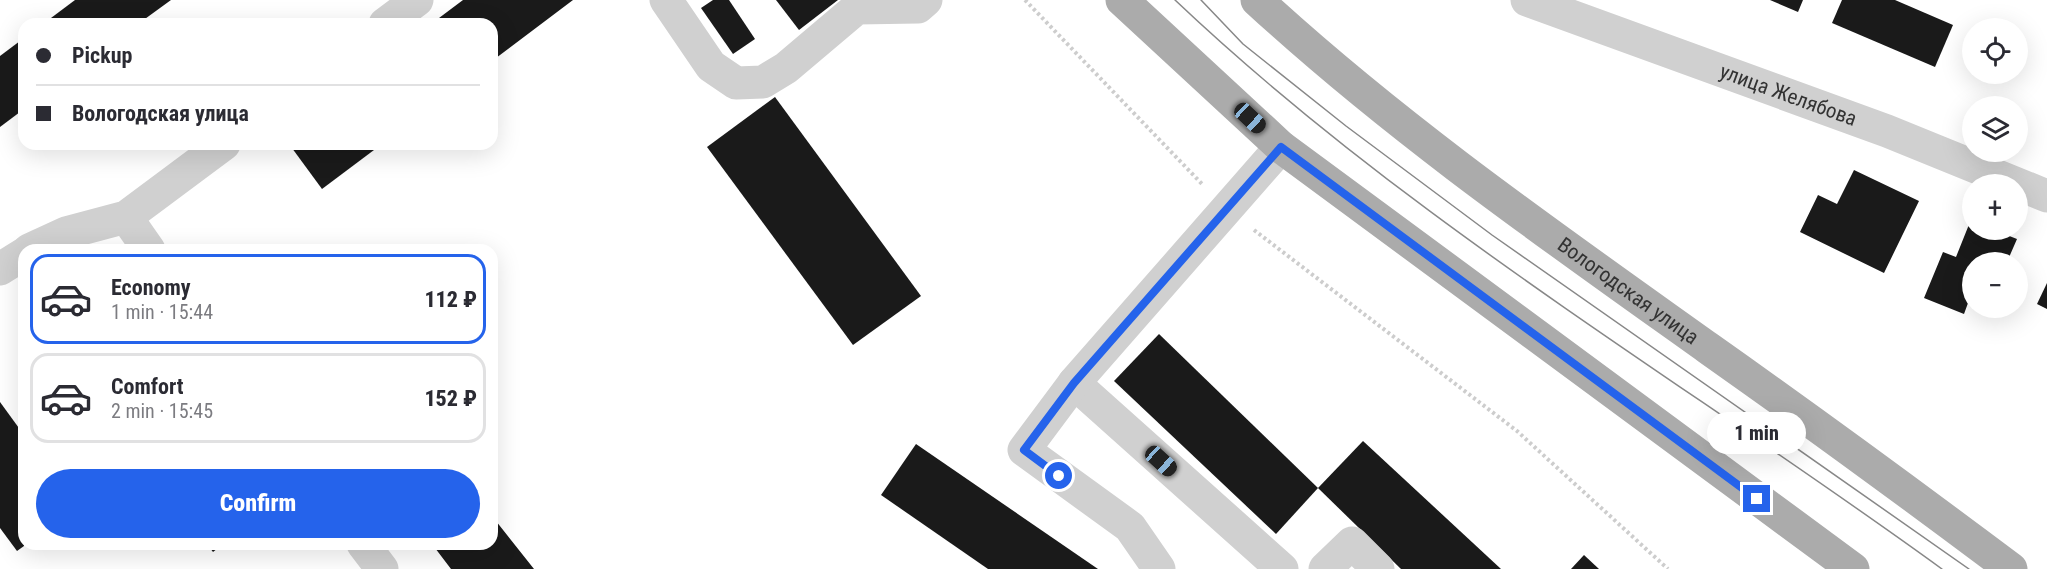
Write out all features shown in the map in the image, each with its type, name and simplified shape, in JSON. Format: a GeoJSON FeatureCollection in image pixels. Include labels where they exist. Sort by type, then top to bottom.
{"type":"FeatureCollection","features":[{"type":"Feature","properties":{"kind":"main road"},"geometry":{"type":"LineString","coordinates":[[1122,0],[1281,147],[1853,569]]}},
{"type":"Feature","properties":{"kind":"main road","name":"Вологодская улица"},"geometry":{"type":"LineString","coordinates":[[1257,0],[1314,52],[1537,227],[1848,447],[2011,569]]}},
{"type":"Feature","properties":{"kind":"street"},"geometry":{"type":"LineString","coordinates":[[393,18],[417,0]]}},
{"type":"Feature","properties":{"kind":"street"},"geometry":{"type":"LineString","coordinates":[[666,0],[711,66],[736,83],[764,82],[786,68],[857,8],[918,7],[926,0]]}},
{"type":"Feature","properties":{"kind":"street","name":"улица Желябова"},"geometry":{"type":"LineString","coordinates":[[1527,0],[1887,131],[2047,196]]}},
{"type":"Feature","properties":{"kind":"street"},"geometry":{"type":"LineString","coordinates":[[1159,569],[1130,527],[1024,450],[1074,383],[1281,147]]}},
{"type":"Feature","properties":{"kind":"street"},"geometry":{"type":"LineString","coordinates":[[42,244],[66,233],[126,217],[216,150]]}},
{"type":"Feature","properties":{"kind":"street"},"geometry":{"type":"LineString","coordinates":[[126,217],[145,244]]}},
{"type":"Feature","properties":{"kind":"street"},"geometry":{"type":"LineString","coordinates":[[0,269],[18,258]]}},
{"type":"Feature","properties":{"kind":"street"},"geometry":{"type":"LineString","coordinates":[[1074,383],[1282,569]]}},
{"type":"Feature","properties":{"kind":"street"},"geometry":{"type":"LineString","coordinates":[[1325,569],[1352,543],[1378,569]]}},
{"type":"Feature","properties":{"kind":"street"},"geometry":{"type":"LineString","coordinates":[[368,550],[382,569]]}},
{"type":"Feature","properties":{"kind":"path"},"geometry":{"type":"LineString","coordinates":[[1025,0],[1227,209],[1517,431],[1668,569]]}},
{"type":"Feature","properties":{"kind":"building"},"geometry":{"type":"Polygon","coordinates":[[[75,0],[171,0],[146,18],[51,18],[75,0]]]}},
{"type":"Feature","properties":{"kind":"building"},"geometry":{"type":"Polygon","coordinates":[[[463,0],[573,0],[498,56],[498,18],[439,18],[463,0]]]}},
{"type":"Feature","properties":{"kind":"building"},"geometry":{"type":"Polygon","coordinates":[[[713,0],[729,0],[755,39],[733,54],[701,8],[713,0]]]}},
{"type":"Feature","properties":{"kind":"building"},"geometry":{"type":"Polygon","coordinates":[[[776,0],[838,0],[799,30],[776,0]]]}},
{"type":"Feature","properties":{"kind":"building"},"geometry":{"type":"Polygon","coordinates":[[[1770,0],[1803,0],[1798,12],[1770,0]]]}},
{"type":"Feature","properties":{"kind":"building"},"geometry":{"type":"Polygon","coordinates":[[[1842,0],[1895,0],[1953,25],[1935,67],[1832,23],[1842,0]]]}},
{"type":"Feature","properties":{"kind":"building"},"geometry":{"type":"Polygon","coordinates":[[[18,42],[18,114],[0,127],[0,56],[18,42]]]}},
{"type":"Feature","properties":{"kind":"building"},"geometry":{"type":"Polygon","coordinates":[[[775,97],[921,296],[853,345],[707,147],[775,97]]]}},
{"type":"Feature","properties":{"kind":"building"},"geometry":{"type":"Polygon","coordinates":[[[293,150],[374,150],[322,189],[293,150]]]}},
{"type":"Feature","properties":{"kind":"building"},"geometry":{"type":"Polygon","coordinates":[[[1854,170],[1919,201],[1884,273],[1800,232],[1818,195],[1837,204],[1854,170]]]}},
{"type":"Feature","properties":{"kind":"building"},"geometry":{"type":"Polygon","coordinates":[[[1963,240],[2017,240],[2011,252],[1962,252],[1962,313],[1924,298],[1943,252],[1956,257],[1963,240]]]}},
{"type":"Feature","properties":{"kind":"building"},"geometry":{"type":"Polygon","coordinates":[[[2047,283],[2047,309],[2037,304],[2047,283]]]}},
{"type":"Feature","properties":{"kind":"building"},"geometry":{"type":"Polygon","coordinates":[[[1159,334],[1318,488],[1276,534],[1114,381],[1159,334]]]}},
{"type":"Feature","properties":{"kind":"building"},"geometry":{"type":"Polygon","coordinates":[[[0,402],[18,427],[18,550],[17,551],[0,528],[0,402]]]}},
{"type":"Feature","properties":{"kind":"building"},"geometry":{"type":"Polygon","coordinates":[[[1363,441],[1501,569],[1401,569],[1318,488],[1363,441]]]}},
{"type":"Feature","properties":{"kind":"building"},"geometry":{"type":"Polygon","coordinates":[[[916,444],[1098,569],[988,569],[881,495],[916,444]]]}},
{"type":"Feature","properties":{"kind":"building"},"geometry":{"type":"Polygon","coordinates":[[[498,524],[534,569],[451,569],[437,550],[498,550],[498,524]]]}},
{"type":"Feature","properties":{"kind":"building"},"geometry":{"type":"Polygon","coordinates":[[[1584,555],[1599,569],[1571,569],[1584,555]]]}},
{"type":"Feature","properties":{"kind":"tram line"},"geometry":{"type":"LineString","coordinates":[[1175,0],[1264,80],[1452,227],[1549,297],[1942,569]]}},
{"type":"Feature","properties":{"kind":"tram line"},"geometry":{"type":"LineString","coordinates":[[1201,0],[1243,44],[1346,126],[1492,235],[1969,569]]}},
{"type":"Feature","properties":{"kind":"route"},"geometry":{"type":"LineString","coordinates":[[1059,476],[1024,450],[1074,383],[1281,147],[1757,499]]}}]}
